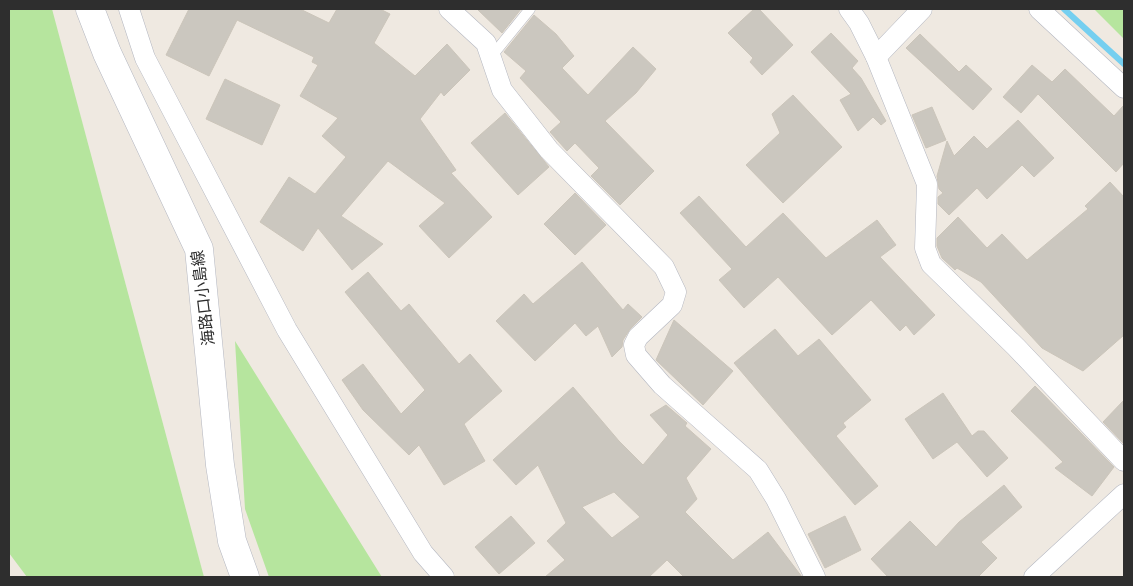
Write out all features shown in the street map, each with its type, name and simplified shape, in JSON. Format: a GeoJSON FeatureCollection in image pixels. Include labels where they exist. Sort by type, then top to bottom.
{"type":"FeatureCollection","features":[{"type":"Feature","properties":{"kind":"main road","name":"海路口小島線"},"geometry":{"type":"LineString","coordinates":[[90,9],[107,53],[199,249],[220,465],[232,541],[245,577]]}},
{"type":"Feature","properties":{"kind":"street"},"geometry":{"type":"LineString","coordinates":[[129,9],[145,58],[287,330],[423,553],[444,577]]}},
{"type":"Feature","properties":{"kind":"street"},"geometry":{"type":"LineString","coordinates":[[449,9],[486,43],[502,90],[549,150],[664,267],[672,279],[676,292],[672,305],[638,337],[634,345],[636,355],[662,385],[758,470],[776,498],[815,577]]}},
{"type":"Feature","properties":{"kind":"street"},"geometry":{"type":"LineString","coordinates":[[850,9],[876,57],[927,184],[925,248],[931,264],[1016,346],[1124,462]]}},
{"type":"Feature","properties":{"kind":"street"},"geometry":{"type":"LineString","coordinates":[[876,57],[922,9]]}},
{"type":"Feature","properties":{"kind":"street"},"geometry":{"type":"LineString","coordinates":[[1039,9],[1124,88]]}},
{"type":"Feature","properties":{"kind":"street"},"geometry":{"type":"LineString","coordinates":[[1034,577],[1124,494]]}},
{"type":"Feature","properties":{"kind":"lane"},"geometry":{"type":"LineString","coordinates":[[491,57],[530,9]]}},
{"type":"Feature","properties":{"kind":"green space"},"geometry":{"type":"Polygon","coordinates":[[[9,9],[52,9],[204,577],[27,577],[9,553],[9,9]]]}},
{"type":"Feature","properties":{"kind":"green space"},"geometry":{"type":"Polygon","coordinates":[[[1094,9],[1124,9],[1124,39],[1094,9]]]}},
{"type":"Feature","properties":{"kind":"green space"},"geometry":{"type":"Polygon","coordinates":[[[235,341],[382,577],[269,577],[245,509],[235,341]]]}},
{"type":"Feature","properties":{"kind":"building"},"geometry":{"type":"Polygon","coordinates":[[[189,9],[300,9],[329,23],[337,9],[380,9],[390,14],[374,43],[415,76],[447,44],[470,70],[444,96],[441,92],[420,119],[456,170],[451,173],[492,217],[449,258],[419,226],[445,203],[388,161],[341,216],[383,244],[352,270],[318,228],[303,251],[260,222],[289,177],[315,194],[346,157],[322,136],[338,118],[300,96],[318,65],[312,62],[314,57],[237,20],[209,76],[166,55],[189,9]]]}},
{"type":"Feature","properties":{"kind":"building"},"geometry":{"type":"Polygon","coordinates":[[[477,9],[521,9],[502,33],[477,9]]]}},
{"type":"Feature","properties":{"kind":"building"},"geometry":{"type":"Polygon","coordinates":[[[754,9],[759,9],[793,45],[762,75],[750,62],[753,58],[728,33],[754,9]]]}},
{"type":"Feature","properties":{"kind":"building"},"geometry":{"type":"Polygon","coordinates":[[[534,15],[556,34],[574,56],[562,68],[588,95],[633,47],[656,69],[636,93],[605,121],[654,171],[620,205],[591,176],[599,168],[575,143],[567,151],[550,132],[561,122],[520,78],[526,71],[504,52],[534,15]]]}},
{"type":"Feature","properties":{"kind":"building"},"geometry":{"type":"Polygon","coordinates":[[[831,33],[858,61],[852,68],[861,78],[886,121],[881,125],[873,117],[858,131],[840,100],[851,94],[811,52],[831,33]]]}},
{"type":"Feature","properties":{"kind":"building"},"geometry":{"type":"Polygon","coordinates":[[[920,34],[959,72],[966,65],[992,89],[973,110],[906,48],[920,34]]]}},
{"type":"Feature","properties":{"kind":"building"},"geometry":{"type":"Polygon","coordinates":[[[1032,65],[1052,82],[1065,69],[1114,116],[1124,105],[1124,163],[1116,172],[1038,94],[1021,113],[1003,97],[1032,65]]]}},
{"type":"Feature","properties":{"kind":"building"},"geometry":{"type":"Polygon","coordinates":[[[225,79],[280,105],[262,145],[206,119],[225,79]]]}},
{"type":"Feature","properties":{"kind":"building"},"geometry":{"type":"Polygon","coordinates":[[[793,95],[842,147],[783,203],[746,165],[780,133],[772,114],[793,95]]]}},
{"type":"Feature","properties":{"kind":"building"},"geometry":{"type":"Polygon","coordinates":[[[932,107],[946,140],[926,148],[912,115],[932,107]]]}},
{"type":"Feature","properties":{"kind":"building"},"geometry":{"type":"Polygon","coordinates":[[[505,113],[549,167],[518,195],[471,143],[505,113]]]}},
{"type":"Feature","properties":{"kind":"building"},"geometry":{"type":"Polygon","coordinates":[[[1018,120],[1054,158],[1034,177],[1022,165],[987,199],[977,188],[949,215],[938,204],[938,197],[943,193],[939,189],[937,176],[947,141],[954,156],[974,136],[987,149],[1018,120]]]}},
{"type":"Feature","properties":{"kind":"building"},"geometry":{"type":"Polygon","coordinates":[[[1110,182],[1124,197],[1124,335],[1083,371],[1042,348],[981,282],[957,268],[955,270],[942,258],[937,246],[937,238],[958,217],[987,248],[1002,234],[1027,260],[1088,209],[1085,206],[1110,182]]]}},
{"type":"Feature","properties":{"kind":"building"},"geometry":{"type":"Polygon","coordinates":[[[575,193],[606,225],[575,255],[544,224],[575,193]]]}},
{"type":"Feature","properties":{"kind":"building"},"geometry":{"type":"Polygon","coordinates":[[[699,196],[746,247],[783,213],[826,258],[877,220],[896,245],[880,257],[935,315],[914,335],[906,325],[900,331],[871,300],[832,335],[778,277],[744,308],[719,280],[732,269],[680,213],[699,196]]]}},
{"type":"Feature","properties":{"kind":"building"},"geometry":{"type":"Polygon","coordinates":[[[582,262],[623,310],[628,304],[642,317],[630,329],[623,340],[622,347],[612,357],[598,326],[586,336],[575,323],[535,361],[496,321],[524,294],[533,304],[582,262]]]}},
{"type":"Feature","properties":{"kind":"building"},"geometry":{"type":"Polygon","coordinates":[[[368,272],[401,311],[409,304],[459,364],[470,354],[502,391],[464,424],[485,461],[444,485],[419,445],[409,455],[363,410],[342,380],[363,364],[401,414],[425,390],[345,292],[368,272]]]}},
{"type":"Feature","properties":{"kind":"building"},"geometry":{"type":"Polygon","coordinates":[[[674,320],[733,371],[703,405],[656,360],[674,320]]]}},
{"type":"Feature","properties":{"kind":"building"},"geometry":{"type":"Polygon","coordinates":[[[775,329],[798,356],[819,339],[871,400],[843,423],[846,427],[836,436],[878,486],[855,505],[734,363],[775,329]]]}},
{"type":"Feature","properties":{"kind":"building"},"geometry":{"type":"Polygon","coordinates":[[[1035,386],[1114,467],[1092,496],[1055,468],[1063,462],[1011,411],[1035,386]]]}},
{"type":"Feature","properties":{"kind":"building"},"geometry":{"type":"Polygon","coordinates":[[[573,387],[619,441],[643,465],[668,435],[650,415],[666,405],[687,423],[685,426],[711,449],[686,478],[697,499],[685,512],[733,560],[768,532],[802,577],[684,577],[667,560],[649,577],[545,577],[565,560],[547,541],[566,523],[538,465],[516,485],[493,460],[573,387]],[[614,492],[582,507],[612,538],[640,517],[614,492]]]}},
{"type":"Feature","properties":{"kind":"building"},"geometry":{"type":"Polygon","coordinates":[[[943,393],[972,436],[978,431],[984,431],[1008,458],[987,477],[957,442],[933,459],[905,419],[943,393]]]}},
{"type":"Feature","properties":{"kind":"building"},"geometry":{"type":"Polygon","coordinates":[[[1124,400],[1124,444],[1103,422],[1124,400]]]}},
{"type":"Feature","properties":{"kind":"building"},"geometry":{"type":"Polygon","coordinates":[[[1004,485],[1022,507],[981,542],[997,558],[978,577],[888,577],[871,559],[910,521],[936,547],[959,522],[1004,485]]]}},
{"type":"Feature","properties":{"kind":"building"},"geometry":{"type":"Polygon","coordinates":[[[511,516],[535,543],[499,574],[475,547],[511,516]]]}},
{"type":"Feature","properties":{"kind":"building"},"geometry":{"type":"Polygon","coordinates":[[[845,516],[861,550],[825,568],[808,534],[845,516]]]}},
{"type":"Feature","properties":{"kind":"waterway"},"geometry":{"type":"LineString","coordinates":[[1064,9],[1124,64]]}}]}
